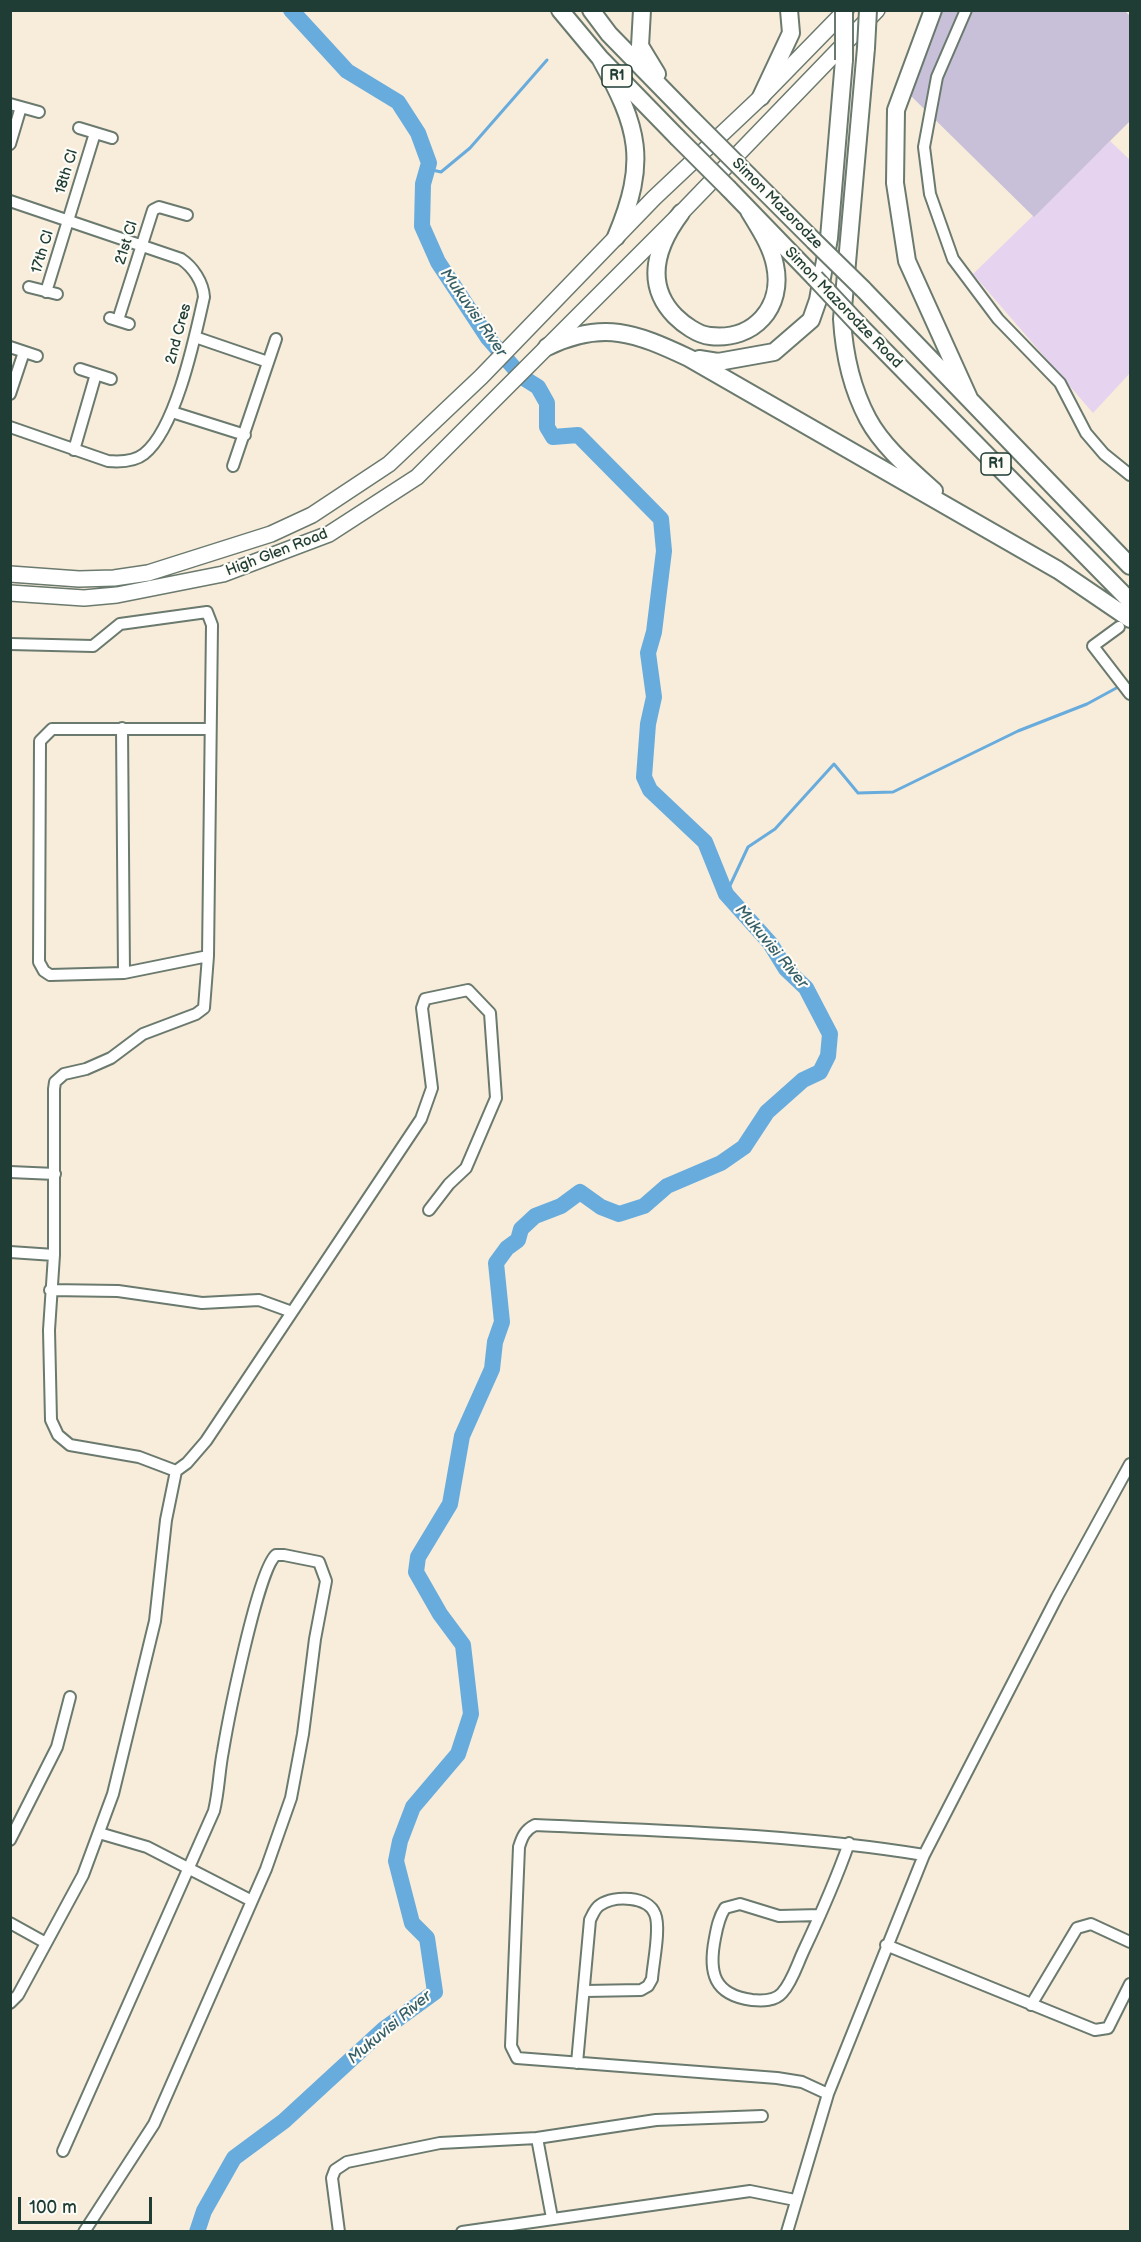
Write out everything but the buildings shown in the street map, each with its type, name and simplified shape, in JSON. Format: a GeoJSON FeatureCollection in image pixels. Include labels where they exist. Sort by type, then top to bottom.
{"type":"FeatureCollection","features":[{"type":"Feature","properties":{"kind":"highway","name":"Simon Mazorodze Road"},"geometry":{"type":"LineString","coordinates":[[560,10],[600,58],[1131,602]]}},
{"type":"Feature","properties":{"kind":"highway","name":"R1"},"geometry":{"type":"LineString","coordinates":[[591,10],[609,34],[668,94]]}},
{"type":"Feature","properties":{"kind":"highway"},"geometry":{"type":"LineString","coordinates":[[642,10],[640,46],[668,94]]}},
{"type":"Feature","properties":{"kind":"highway"},"geometry":{"type":"LineString","coordinates":[[761,97],[791,33],[789,10]]}},
{"type":"Feature","properties":{"kind":"highway"},"geometry":{"type":"LineString","coordinates":[[689,358],[718,362],[774,352],[811,320],[818,300],[829,238],[844,60],[845,10]]}},
{"type":"Feature","properties":{"kind":"highway"},"geometry":{"type":"LineString","coordinates":[[868,10],[842,320],[847,358],[868,419],[895,454],[955,511]]}},
{"type":"Feature","properties":{"kind":"highway"},"geometry":{"type":"LineString","coordinates":[[933,10],[896,110],[895,183],[907,261],[969,398]]}},
{"type":"Feature","properties":{"kind":"highway"},"geometry":{"type":"LineString","coordinates":[[600,58],[632,124],[637,154],[635,181],[616,237]]}},
{"type":"Feature","properties":{"kind":"highway","name":"Simon Mazorodze"},"geometry":{"type":"LineString","coordinates":[[668,94],[863,289]]}},
{"type":"Feature","properties":{"kind":"highway"},"geometry":{"type":"LineString","coordinates":[[681,213],[664,235],[656,271],[658,289],[666,306],[683,324],[709,336],[737,334],[761,322],[774,304],[777,286],[775,265],[767,242],[749,211]]}},
{"type":"Feature","properties":{"kind":"highway","name":"Simon Mazorodze Road"},"geometry":{"type":"LineString","coordinates":[[863,289],[1131,566]]}},
{"type":"Feature","properties":{"kind":"highway"},"geometry":{"type":"LineString","coordinates":[[547,347],[571,335],[618,331],[645,336],[689,358],[1058,570],[1125,623]]}},
{"type":"Feature","properties":{"kind":"main road","name":"High Glen Road"},"geometry":{"type":"LineString","coordinates":[[10,574],[45,578],[114,578],[148,573],[272,534],[312,515],[389,464],[480,377],[616,237],[761,97],[845,10]]}},
{"type":"Feature","properties":{"kind":"main road","name":"High Glen Road"},"geometry":{"type":"LineString","coordinates":[[10,593],[84,598],[170,586],[223,574],[329,534],[417,477],[681,213],[877,10]]}},
{"type":"Feature","properties":{"kind":"street"},"geometry":{"type":"LineString","coordinates":[[966,10],[938,77],[924,147],[930,194],[941,227],[953,259],[998,319],[1060,383],[1086,434],[1104,454],[1131,475]]}},
{"type":"Feature","properties":{"kind":"street"},"geometry":{"type":"LineString","coordinates":[[10,144],[16,106],[39,112]]}},
{"type":"Feature","properties":{"kind":"street"},"geometry":{"type":"LineString","coordinates":[[79,128],[112,138]]}},
{"type":"Feature","properties":{"kind":"street","name":"18th Cl"},"geometry":{"type":"LineString","coordinates":[[68,220],[95,133]]}},
{"type":"Feature","properties":{"kind":"street","name":"2nd Cres"},"geometry":{"type":"LineString","coordinates":[[10,201],[181,259],[190,265],[202,285],[204,297],[195,337],[172,412],[143,455],[124,462],[108,461],[10,427]]}},
{"type":"Feature","properties":{"kind":"street","name":"21st Cl"},"geometry":{"type":"LineString","coordinates":[[119,321],[155,207],[187,215]]}},
{"type":"Feature","properties":{"kind":"street","name":"17th Cl"},"geometry":{"type":"LineString","coordinates":[[29,287],[51,293],[68,220]]}},
{"type":"Feature","properties":{"kind":"street"},"geometry":{"type":"LineString","coordinates":[[195,337],[268,362]]}},
{"type":"Feature","properties":{"kind":"street"},"geometry":{"type":"LineString","coordinates":[[233,466],[276,339]]}},
{"type":"Feature","properties":{"kind":"street"},"geometry":{"type":"LineString","coordinates":[[10,347],[37,356]]}},
{"type":"Feature","properties":{"kind":"street"},"geometry":{"type":"LineString","coordinates":[[10,394],[24,352]]}},
{"type":"Feature","properties":{"kind":"street"},"geometry":{"type":"LineString","coordinates":[[80,369],[111,379]]}},
{"type":"Feature","properties":{"kind":"street"},"geometry":{"type":"LineString","coordinates":[[74,450],[96,374]]}},
{"type":"Feature","properties":{"kind":"street"},"geometry":{"type":"LineString","coordinates":[[172,412],[245,435]]}},
{"type":"Feature","properties":{"kind":"street"},"geometry":{"type":"LineString","coordinates":[[10,644],[93,646],[120,624],[207,612],[212,625],[208,956],[204,1008],[196,1014],[143,1034],[111,1058],[58,1077],[54,1089],[54,1255],[50,1290],[51,1420],[58,1435],[70,1445],[139,1457],[176,1470]]}},
{"type":"Feature","properties":{"kind":"street"},"geometry":{"type":"LineString","coordinates":[[1125,623],[1094,646],[1113,674],[1131,694]]}},
{"type":"Feature","properties":{"kind":"street"},"geometry":{"type":"LineString","coordinates":[[122,728],[124,973]]}},
{"type":"Feature","properties":{"kind":"street"},"geometry":{"type":"LineString","coordinates":[[208,956],[124,973],[50,975],[44,971],[39,962],[40,741],[52,729],[210,729]]}},
{"type":"Feature","properties":{"kind":"street"},"geometry":{"type":"LineString","coordinates":[[10,2003],[18,1995],[83,1875],[113,1794],[155,1621],[167,1511],[176,1470],[187,1463],[206,1441],[421,1119],[432,1088],[422,1008],[425,999],[468,990],[490,1013],[497,1086],[496,1098],[466,1168],[448,1184],[429,1210]]}},
{"type":"Feature","properties":{"kind":"street"},"geometry":{"type":"LineString","coordinates":[[10,1172],[55,1174]]}},
{"type":"Feature","properties":{"kind":"street"},"geometry":{"type":"LineString","coordinates":[[10,1252],[54,1255]]}},
{"type":"Feature","properties":{"kind":"street"},"geometry":{"type":"LineString","coordinates":[[50,1290],[118,1291],[202,1303],[260,1300],[292,1312]]}},
{"type":"Feature","properties":{"kind":"street"},"geometry":{"type":"LineString","coordinates":[[787,2232],[828,2094],[924,1855],[1057,1597],[1131,1464]]}},
{"type":"Feature","properties":{"kind":"street"},"geometry":{"type":"LineString","coordinates":[[63,2151],[216,1803],[222,1752],[247,1634],[266,1569],[276,1556],[319,1562],[326,1581],[291,1798],[252,1901],[146,2140],[84,2232]]}},
{"type":"Feature","properties":{"kind":"street"},"geometry":{"type":"LineString","coordinates":[[10,1840],[57,1747],[70,1697]]}},
{"type":"Feature","properties":{"kind":"street"},"geometry":{"type":"LineString","coordinates":[[828,2094],[802,2082],[777,2078],[517,2058],[511,2046],[519,1847],[528,1829],[535,1826],[674,1831],[849,1843],[924,1855]]}},
{"type":"Feature","properties":{"kind":"street"},"geometry":{"type":"LineString","coordinates":[[99,1833],[147,1847],[252,1901]]}},
{"type":"Feature","properties":{"kind":"street"},"geometry":{"type":"LineString","coordinates":[[820,1915],[779,1916],[740,1904],[725,1908],[719,1917],[713,1948],[715,1979],[723,1990],[737,1998],[770,2000],[781,1994],[789,1983],[820,1915],[849,1843]]}},
{"type":"Feature","properties":{"kind":"street"},"geometry":{"type":"LineString","coordinates":[[577,2063],[590,1920],[600,1905],[627,1899],[648,1905],[656,1916],[657,1928],[652,1979],[648,1986],[641,1990],[585,1990]]}},
{"type":"Feature","properties":{"kind":"street"},"geometry":{"type":"LineString","coordinates":[[10,1923],[46,1943]]}},
{"type":"Feature","properties":{"kind":"street"},"geometry":{"type":"LineString","coordinates":[[1031,2005],[1077,1928],[1091,1924],[1131,1942]]}},
{"type":"Feature","properties":{"kind":"street"},"geometry":{"type":"LineString","coordinates":[[886,1945],[1031,2005],[1101,2031],[1112,2023],[1131,1984]]}},
{"type":"Feature","properties":{"kind":"street"},"geometry":{"type":"LineString","coordinates":[[339,2232],[332,2178],[335,2170],[347,2162],[440,2142],[537,2138],[656,2120],[762,2116]]}},
{"type":"Feature","properties":{"kind":"street"},"geometry":{"type":"LineString","coordinates":[[537,2138],[552,2218]]}},
{"type":"Feature","properties":{"kind":"street"},"geometry":{"type":"LineString","coordinates":[[462,2232],[750,2192],[795,2200]]}},
{"type":"Feature","properties":{"kind":"shaded area"},"geometry":{"type":"Polygon","coordinates":[[[1124,10],[1130,16],[1130,121],[1034,217],[910,95],[940,11],[1124,10]]]}},
{"type":"Feature","properties":{"kind":"shaded area"},"geometry":{"type":"Polygon","coordinates":[[[1110,141],[1130,160],[1130,373],[1093,413],[973,274],[1110,141]]]}},
{"type":"Feature","properties":{"kind":"waterway","name":"Mukuvisi River"},"geometry":{"type":"LineString","coordinates":[[197,2232],[204,2211],[234,2158],[284,2121],[384,2029],[435,1992],[427,1938],[412,1923],[396,1861],[400,1841],[413,1807],[458,1754],[471,1714],[463,1645],[440,1614],[416,1572],[418,1557],[450,1504],[462,1436],[492,1369],[495,1342],[502,1322],[496,1263],[507,1248],[518,1240],[521,1229],[535,1216],[561,1206],[580,1192],[601,1207],[619,1214],[644,1206],[667,1186],[721,1163],[744,1147],[767,1112],[803,1080],[820,1072],[828,1056],[830,1034],[806,988],[786,969],[770,943],[726,894],[705,842],[650,790],[644,777],[648,724],[654,697],[648,653],[654,632],[664,551],[661,519],[578,435],[553,437],[547,427],[547,403],[538,387],[522,377],[488,338],[438,262],[422,226],[423,184],[429,163],[418,133],[398,102],[347,71],[291,10]]}},
{"type":"Feature","properties":{"kind":"waterway"},"geometry":{"type":"LineString","coordinates":[[428,169],[441,172],[470,148],[547,60]]}},
{"type":"Feature","properties":{"kind":"waterway"},"geometry":{"type":"LineString","coordinates":[[726,894],[748,847],[775,829],[834,764],[858,793],[893,792],[1018,731],[1087,704],[1120,686]]}}]}
